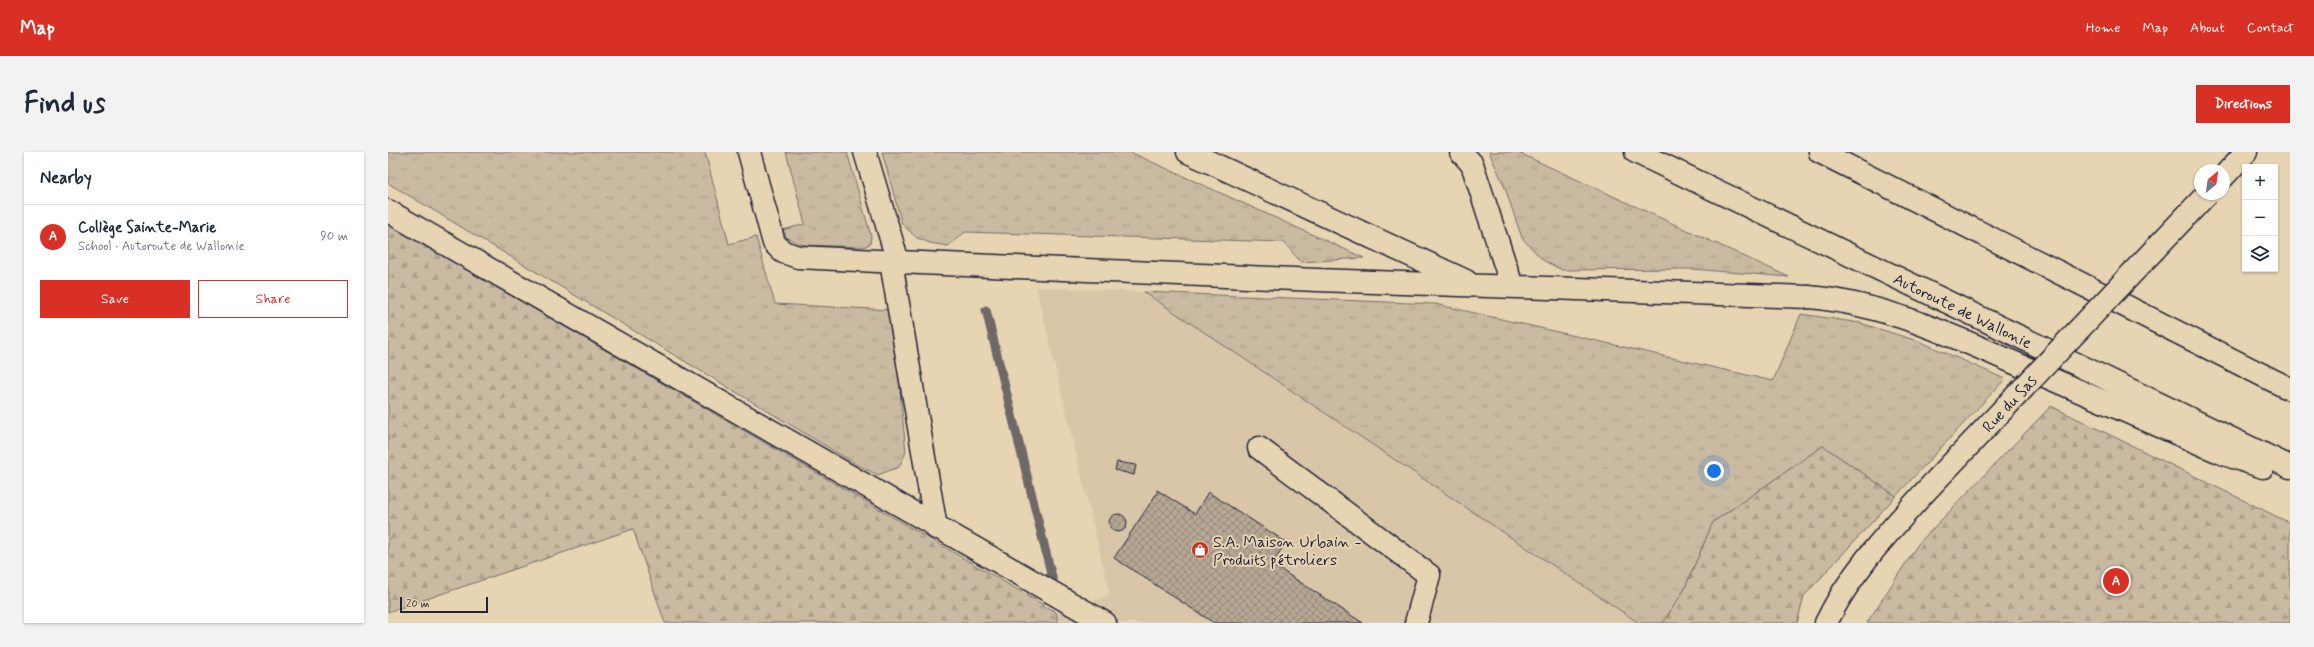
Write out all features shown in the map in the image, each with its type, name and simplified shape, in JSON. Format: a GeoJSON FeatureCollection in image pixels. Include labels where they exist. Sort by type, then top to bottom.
{"type":"FeatureCollection","features":[{"type":"Feature","properties":{"kind":"main road"},"geometry":{"type":"LineString","coordinates":[[749,152],[774,243],[783,252],[798,257],[1833,299],[1894,315],[1953,336],[2224,454],[2290,477]]}},
{"type":"Feature","properties":{"kind":"main road"},"geometry":{"type":"LineString","coordinates":[[865,152],[895,262],[936,528]]}},
{"type":"Feature","properties":{"kind":"main road"},"geometry":{"type":"LineString","coordinates":[[1188,152],[1476,285]]}},
{"type":"Feature","properties":{"kind":"main road"},"geometry":{"type":"LineString","coordinates":[[1461,152],[1472,164],[1512,286]]}},
{"type":"Feature","properties":{"kind":"main road","name":"Autoroute de Wallonie"},"geometry":{"type":"LineString","coordinates":[[1636,152],[2290,467]]}},
{"type":"Feature","properties":{"kind":"main road"},"geometry":{"type":"LineString","coordinates":[[1820,152],[2290,389]]}},
{"type":"Feature","properties":{"kind":"main road"},"geometry":{"type":"LineString","coordinates":[[1833,152],[1849,166]]}},
{"type":"Feature","properties":{"kind":"main road"},"geometry":{"type":"LineString","coordinates":[[2230,169],[2246,152]]}},
{"type":"Feature","properties":{"kind":"main road","name":"Rue du Sas"},"geometry":{"type":"LineString","coordinates":[[1826,623],[1840,594],[1872,550],[1923,494],[2201,200]]}},
{"type":"Feature","properties":{"kind":"main road"},"geometry":{"type":"LineString","coordinates":[[388,211],[936,528],[1105,623]]}},
{"type":"Feature","properties":{"kind":"main road"},"geometry":{"type":"LineString","coordinates":[[1259,448],[1429,575],[1416,623]]}},
{"type":"Feature","properties":{"kind":"shaded area"},"geometry":{"type":"Polygon","coordinates":[[[1036,287],[1144,292],[1639,623],[1058,623],[1056,612],[1110,595],[1036,287]]]}},
{"type":"Feature","properties":{"kind":"green space"},"geometry":{"type":"Polygon","coordinates":[[[388,152],[705,152],[729,244],[756,237],[775,304],[892,310],[906,452],[899,467],[878,475],[859,466],[388,183],[388,152]]]}},
{"type":"Feature","properties":{"kind":"green space"},"geometry":{"type":"Polygon","coordinates":[[[786,152],[847,152],[871,236],[870,244],[863,247],[803,245],[787,238],[783,230],[805,224],[786,152]]]}},
{"type":"Feature","properties":{"kind":"green space"},"geometry":{"type":"Polygon","coordinates":[[[882,152],[1130,152],[1364,258],[1301,262],[1283,242],[965,232],[948,246],[930,243],[917,238],[902,224],[882,152]]]}},
{"type":"Feature","properties":{"kind":"green space"},"geometry":{"type":"Polygon","coordinates":[[[1489,152],[1517,152],[1789,277],[1692,269],[1562,270],[1544,261],[1522,238],[1504,185],[1489,152]]]}},
{"type":"Feature","properties":{"kind":"green space"},"geometry":{"type":"Polygon","coordinates":[[[388,224],[1056,612],[1058,623],[665,623],[633,529],[388,612],[388,224]]]}},
{"type":"Feature","properties":{"kind":"green space"},"geometry":{"type":"Polygon","coordinates":[[[1144,292],[1435,304],[1773,381],[1801,314],[1860,323],[1921,342],[2005,379],[1896,496],[1823,446],[1713,522],[1684,590],[1663,623],[1639,623],[1144,292]]]}},
{"type":"Feature","properties":{"kind":"green space"},"geometry":{"type":"Polygon","coordinates":[[[2051,406],[2290,523],[2290,623],[1867,623],[1918,544],[2051,406]]]}},
{"type":"Feature","properties":{"kind":"green space"},"geometry":{"type":"Polygon","coordinates":[[[1823,446],[1896,496],[1804,596],[1797,623],[1663,623],[1684,590],[1713,522],[1823,446]]]}},
{"type":"Feature","properties":{"kind":"building"},"geometry":{"type":"Polygon","coordinates":[[[1117,462],[1136,465],[1134,475],[1115,470],[1117,462]]]}},
{"type":"Feature","properties":{"kind":"building","name":"S.A. Maison Urbain - Produits pétroliers"},"geometry":{"type":"Polygon","coordinates":[[[1157,490],[1195,514],[1208,492],[1286,542],[1272,564],[1363,623],[1214,623],[1114,558],[1157,493],[1157,490]]]}},
{"type":"Feature","properties":{"kind":"building"},"geometry":{"type":"Polygon","coordinates":[[[1118,514],[1124,517],[1127,523],[1124,529],[1118,532],[1112,529],[1109,523],[1112,517],[1118,514]]]}},
{"type":"Feature","properties":{"kind":"waterway"},"geometry":{"type":"LineString","coordinates":[[986,310],[1053,581]]}},
{"type":"Feature","properties":{"kind":"place","name":"S.A. Maison Urbain - Produits pétroliers"},"geometry":{"type":"Point","coordinates":[1200,550]}},
{"type":"Feature","properties":{"kind":"place","name":"Collège Sainte-Marie"},"geometry":{"type":"Point","coordinates":[2116,581]}}]}
